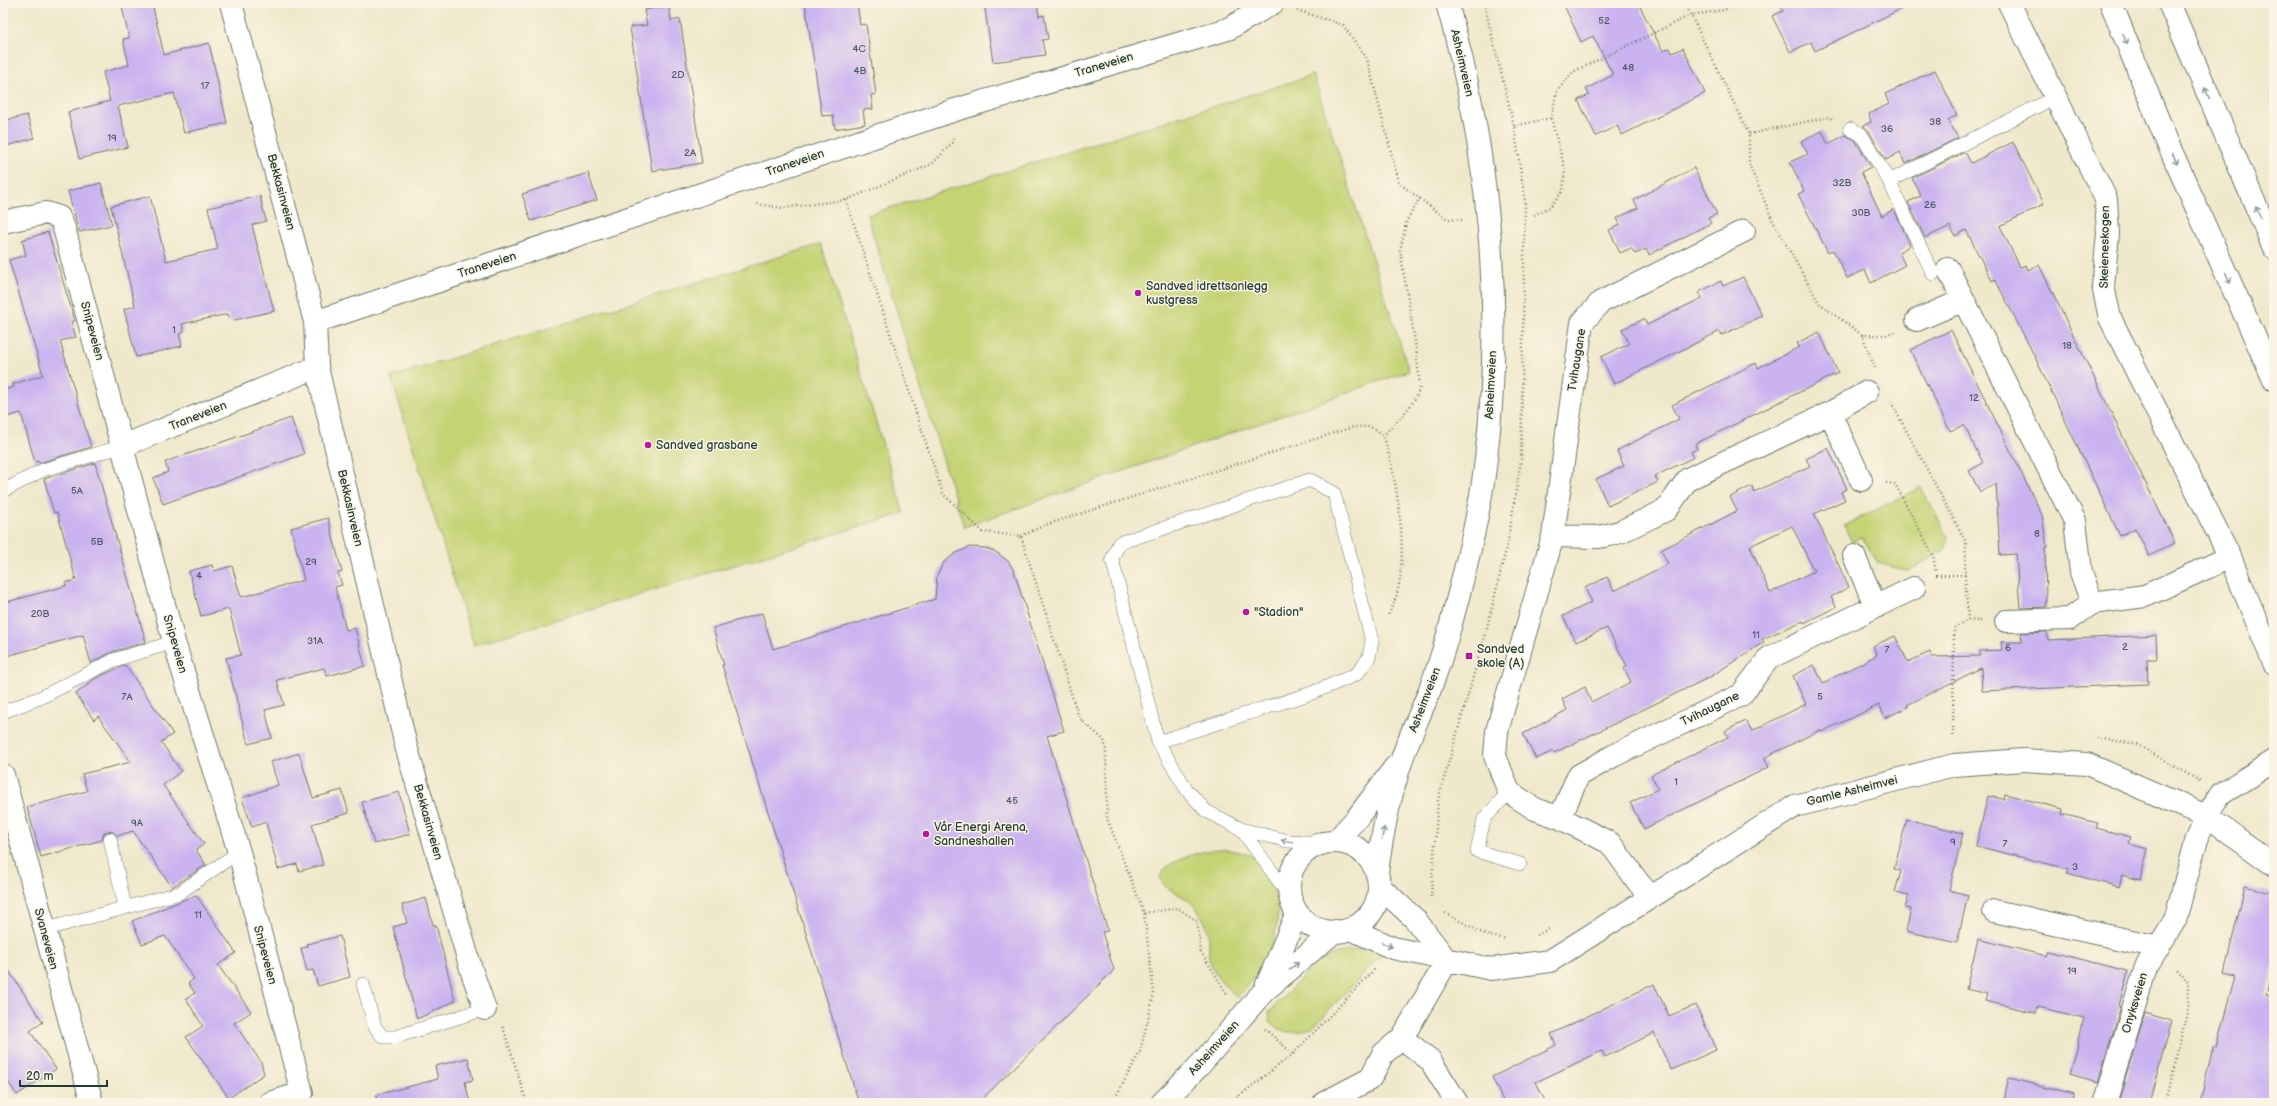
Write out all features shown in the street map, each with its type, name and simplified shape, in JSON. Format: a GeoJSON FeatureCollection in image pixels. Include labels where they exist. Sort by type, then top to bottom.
{"type":"FeatureCollection","features":[{"type":"Feature","properties":{"kind":"main road","name":"Bekkasinveien"},"geometry":{"type":"LineString","coordinates":[[231,3],[315,322],[317,367],[406,746],[472,972],[485,1009]]}},
{"type":"Feature","properties":{"kind":"main road","name":"Asheimveien"},"geometry":{"type":"LineString","coordinates":[[1378,880],[1382,836],[1402,758],[1444,649],[1459,596],[1474,532],[1486,459],[1491,396],[1494,330],[1487,203],[1478,137],[1466,77],[1447,3]]}},
{"type":"Feature","properties":{"kind":"main road","name":"Skeieneskogen"},"geometry":{"type":"LineString","coordinates":[[2009,3],[2054,98],[2106,199],[2108,234],[2102,286],[2110,318],[2230,558],[2274,662]]}},
{"type":"Feature","properties":{"kind":"main road"},"geometry":{"type":"LineString","coordinates":[[2111,3],[2168,144],[2274,380]]}},
{"type":"Feature","properties":{"kind":"main road"},"geometry":{"type":"LineString","coordinates":[[2169,3],[2274,248]]}},
{"type":"Feature","properties":{"kind":"main road","name":"Traneveien"},"geometry":{"type":"LineString","coordinates":[[315,322],[955,110],[1228,28],[1282,5]]}},
{"type":"Feature","properties":{"kind":"main road","name":"Snipeveien"},"geometry":{"type":"LineString","coordinates":[[3,222],[46,213],[59,217],[64,228],[174,642],[238,852],[303,1098],[270,1103]]}},
{"type":"Feature","properties":{"kind":"main road","name":"Tvihaugane"},"geometry":{"type":"LineString","coordinates":[[1509,792],[1495,756],[1497,731],[1553,536],[1582,323],[1601,302],[1744,231]]}},
{"type":"Feature","properties":{"kind":"main road"},"geometry":{"type":"LineString","coordinates":[[1941,272],[1964,300],[2076,521],[2082,572],[2092,603]]}},
{"type":"Feature","properties":{"kind":"main road"},"geometry":{"type":"LineString","coordinates":[[1917,320],[1964,300]]}},
{"type":"Feature","properties":{"kind":"main road","name":"Traneveien"},"geometry":{"type":"LineString","coordinates":[[123,446],[317,367]]}},
{"type":"Feature","properties":{"kind":"main road"},"geometry":{"type":"LineString","coordinates":[[1553,536],[1599,537],[1620,532],[1666,510],[1688,479],[1830,413],[1867,392]]}},
{"type":"Feature","properties":{"kind":"main road"},"geometry":{"type":"LineString","coordinates":[[1830,413],[1861,480]]}},
{"type":"Feature","properties":{"kind":"main road"},"geometry":{"type":"LineString","coordinates":[[1854,556],[1876,607]]}},
{"type":"Feature","properties":{"kind":"main road"},"geometry":{"type":"LineString","coordinates":[[2006,621],[2070,619],[2092,603],[2145,596],[2230,558]]}},
{"type":"Feature","properties":{"kind":"main road","name":"Tvihaugane"},"geometry":{"type":"LineString","coordinates":[[1560,818],[1578,776],[1613,756],[1742,695],[1768,658],[1914,588]]}},
{"type":"Feature","properties":{"kind":"main road","name":"Asheimveien"},"geometry":{"type":"LineString","coordinates":[[1330,842],[1357,818],[1402,758]]}},
{"type":"Feature","properties":{"kind":"main road","name":"Gamle Asheimvei"},"geometry":{"type":"LineString","coordinates":[[1343,930],[1394,948],[1447,961],[1491,969],[1550,961],[1650,896],[1795,806],[1954,765],[2024,760],[2087,764],[2206,816],[2274,865]]}},
{"type":"Feature","properties":{"kind":"main road","name":"Onyksveien"},"geometry":{"type":"LineString","coordinates":[[2105,1103],[2146,967],[2175,920],[2196,842],[2206,816],[2221,794],[2274,761]]}},
{"type":"Feature","properties":{"kind":"main road","name":"Svaneveien"},"geometry":{"type":"LineString","coordinates":[[3,775],[43,930],[92,1103]]}},
{"type":"Feature","properties":{"kind":"main road"},"geometry":{"type":"LineString","coordinates":[[1509,792],[1535,809],[1560,818],[1610,843],[1650,896]]}},
{"type":"Feature","properties":{"kind":"main road"},"geometry":{"type":"LineString","coordinates":[[1324,1103],[1370,1079],[1383,1054],[1402,1038],[1447,961],[1414,919],[1378,880],[1364,853],[1350,845],[1330,842],[1311,848],[1300,858],[1292,871],[1289,887],[1294,905],[1310,925],[1324,931],[1343,930],[1364,921],[1374,909],[1378,880]]}},
{"type":"Feature","properties":{"kind":"main road","name":"Asheimveien"},"geometry":{"type":"LineString","coordinates":[[1264,991],[1294,905]]}},
{"type":"Feature","properties":{"kind":"main road"},"geometry":{"type":"LineString","coordinates":[[1994,911],[2159,947]]}},
{"type":"Feature","properties":{"kind":"main road","name":"Asheimveien"},"geometry":{"type":"LineString","coordinates":[[1162,1103],[1199,1066],[1264,991],[1343,930]]}},
{"type":"Feature","properties":{"kind":"main road"},"geometry":{"type":"LineString","coordinates":[[1402,1038],[1430,1060],[1456,1103]]}},
{"type":"Feature","properties":{"kind":"lane"},"geometry":{"type":"LineString","coordinates":[[1890,181],[2054,98]]}},
{"type":"Feature","properties":{"kind":"lane"},"geometry":{"type":"LineString","coordinates":[[1850,128],[1861,134],[1890,181],[1941,272]]}},
{"type":"Feature","properties":{"kind":"lane"},"geometry":{"type":"LineString","coordinates":[[3,491],[43,470],[123,446]]}},
{"type":"Feature","properties":{"kind":"lane"},"geometry":{"type":"LineString","coordinates":[[1158,742],[1312,693],[1357,674],[1369,658],[1372,641],[1334,493],[1310,480],[1119,543],[1112,559],[1158,742],[1192,795],[1206,811],[1241,829],[1288,842],[1330,842]]}},
{"type":"Feature","properties":{"kind":"lane"},"geometry":{"type":"LineString","coordinates":[[3,712],[42,697],[114,660],[174,642]]}},
{"type":"Feature","properties":{"kind":"lane"},"geometry":{"type":"LineString","coordinates":[[1509,792],[1484,819],[1477,851],[1520,864]]}},
{"type":"Feature","properties":{"kind":"lane"},"geometry":{"type":"LineString","coordinates":[[1241,829],[1294,905]]}},
{"type":"Feature","properties":{"kind":"lane"},"geometry":{"type":"LineString","coordinates":[[110,839],[125,907]]}},
{"type":"Feature","properties":{"kind":"lane"},"geometry":{"type":"LineString","coordinates":[[43,930],[179,893],[238,852]]}},
{"type":"Feature","properties":{"kind":"lane"},"geometry":{"type":"LineString","coordinates":[[364,984],[375,1028],[383,1037],[395,1037],[485,1009]]}},
{"type":"Feature","properties":{"kind":"path"},"geometry":{"type":"LineString","coordinates":[[1534,215],[1550,207],[1563,191],[1565,169],[1551,118],[1557,91],[1574,72],[1691,16],[1724,10],[1739,3]]}},
{"type":"Feature","properties":{"kind":"path"},"geometry":{"type":"LineString","coordinates":[[1282,5],[1343,25],[1367,59],[1400,183],[1447,219],[1470,220]]}},
{"type":"Feature","properties":{"kind":"path"},"geometry":{"type":"LineString","coordinates":[[734,184],[748,202],[782,208],[846,200],[932,164],[953,142],[955,110]]}},
{"type":"Feature","properties":{"kind":"path"},"geometry":{"type":"LineString","coordinates":[[1749,134],[1829,117],[1850,128]]}},
{"type":"Feature","properties":{"kind":"path"},"geometry":{"type":"LineString","coordinates":[[1514,126],[1551,118]]}},
{"type":"Feature","properties":{"kind":"path"},"geometry":{"type":"LineString","coordinates":[[1383,436],[1409,405],[1418,392],[1420,386],[1416,348],[1400,250],[1407,220],[1420,198]]}},
{"type":"Feature","properties":{"kind":"path"},"geometry":{"type":"LineString","coordinates":[[846,200],[943,494],[983,532],[1021,536],[1078,718],[1104,740],[1106,750],[1107,818],[1144,914],[1154,994],[1140,1052],[1115,1098],[1110,1103]]}},
{"type":"Feature","properties":{"kind":"path"},"geometry":{"type":"LineString","coordinates":[[1862,335],[1886,335],[1917,320]]}},
{"type":"Feature","properties":{"kind":"path"},"geometry":{"type":"LineString","coordinates":[[1861,480],[1896,484],[1933,555],[1936,575]]}},
{"type":"Feature","properties":{"kind":"path"},"geometry":{"type":"LineString","coordinates":[[1144,914],[1178,908],[1197,921],[1201,952],[1231,1000]]}},
{"type":"Feature","properties":{"kind":"path"},"geometry":{"type":"LineString","coordinates":[[2159,947],[2188,982],[2189,1003],[2166,1103]]}},
{"type":"Feature","properties":{"kind":"path"},"geometry":{"type":"LineString","coordinates":[[1230,1103],[1293,1054],[1380,964]]}},
{"type":"Feature","properties":{"kind":"path"},"geometry":{"type":"LineString","coordinates":[[485,1009],[499,1017],[527,1103]]}},
{"type":"Feature","properties":{"kind":"path"},"geometry":{"type":"LineString","coordinates":[[1260,1024],[1293,1054]]}},
{"type":"Feature","properties":{"kind":"green space","name":"Sandved idrettsanlegg kustgress"},"geometry":{"type":"Polygon","coordinates":[[[1313,75],[1409,371],[964,527],[867,215],[1313,75]]]}},
{"type":"Feature","properties":{"kind":"green space","name":"Sandved grasbane"},"geometry":{"type":"Polygon","coordinates":[[[821,244],[904,513],[474,645],[391,377],[821,244]]]}},
{"type":"Feature","properties":{"kind":"green space"},"geometry":{"type":"Polygon","coordinates":[[[1921,487],[1948,537],[1946,549],[1908,571],[1878,563],[1862,537],[1852,542],[1844,526],[1921,487]]]}},
{"type":"Feature","properties":{"kind":"green space"},"geometry":{"type":"Polygon","coordinates":[[[1217,849],[1232,850],[1252,856],[1256,859],[1265,868],[1271,879],[1277,903],[1276,929],[1269,953],[1259,971],[1237,998],[1220,980],[1213,969],[1209,956],[1208,930],[1198,910],[1189,901],[1168,888],[1160,880],[1162,873],[1174,862],[1192,855],[1217,849]]]}},
{"type":"Feature","properties":{"kind":"green space"},"geometry":{"type":"Polygon","coordinates":[[[1365,948],[1384,952],[1313,1027],[1302,1031],[1291,1032],[1280,1029],[1270,1022],[1269,1012],[1315,964],[1333,954],[1365,948]]]}},
{"type":"Feature","properties":{"kind":"building"},"geometry":{"type":"Polygon","coordinates":[[[121,3],[152,3],[164,55],[209,43],[227,123],[184,133],[174,93],[118,106],[128,147],[79,159],[68,112],[110,101],[103,72],[129,65],[123,39],[129,38],[121,3]]]}},
{"type":"Feature","properties":{"kind":"building"},"geometry":{"type":"Polygon","coordinates":[[[805,3],[857,3],[860,25],[866,24],[876,94],[871,95],[873,109],[863,110],[865,124],[835,129],[833,115],[822,116],[805,3]]]}},
{"type":"Feature","properties":{"kind":"building"},"geometry":{"type":"Polygon","coordinates":[[[984,3],[1037,3],[1039,16],[1044,15],[1048,39],[1042,40],[1045,55],[993,62],[984,3]]]}},
{"type":"Feature","properties":{"kind":"building"},"geometry":{"type":"Polygon","coordinates":[[[1563,3],[1638,3],[1663,51],[1670,48],[1672,53],[1683,48],[1705,93],[1622,135],[1617,126],[1596,136],[1578,100],[1589,95],[1586,89],[1613,75],[1593,36],[1581,42],[1563,3]]]}},
{"type":"Feature","properties":{"kind":"building"},"geometry":{"type":"Polygon","coordinates":[[[1779,3],[1913,3],[1815,51],[1811,42],[1790,52],[1772,16],[1783,11],[1779,3]]]}},
{"type":"Feature","properties":{"kind":"building"},"geometry":{"type":"Polygon","coordinates":[[[669,6],[671,21],[680,19],[702,163],[652,171],[630,27],[647,25],[644,10],[669,6]]]}},
{"type":"Feature","properties":{"kind":"building"},"geometry":{"type":"Polygon","coordinates":[[[1935,70],[1957,115],[1948,120],[1958,138],[1905,164],[1900,152],[1886,160],[1868,130],[1863,126],[1871,122],[1869,114],[1889,104],[1885,94],[1935,70]]]}},
{"type":"Feature","properties":{"kind":"building"},"geometry":{"type":"Polygon","coordinates":[[[27,115],[34,138],[3,147],[3,121],[27,115]]]}},
{"type":"Feature","properties":{"kind":"building"},"geometry":{"type":"Polygon","coordinates":[[[1822,131],[1828,144],[1845,135],[1855,140],[1871,167],[1861,172],[1882,216],[1894,209],[1910,245],[1899,253],[1905,265],[1871,283],[1865,270],[1847,278],[1833,250],[1828,253],[1798,194],[1804,191],[1790,162],[1808,154],[1801,141],[1822,131]]]}},
{"type":"Feature","properties":{"kind":"building"},"geometry":{"type":"Polygon","coordinates":[[[2013,142],[2044,204],[2000,226],[2020,267],[2026,265],[2028,270],[2039,265],[2175,543],[2149,556],[2135,528],[2120,536],[2036,359],[1995,279],[1992,281],[1966,230],[1955,236],[1950,226],[1925,238],[1908,202],[1921,196],[1912,178],[1965,152],[1971,163],[2013,142]]]}},
{"type":"Feature","properties":{"kind":"building"},"geometry":{"type":"Polygon","coordinates":[[[1694,168],[1717,214],[1708,218],[1711,223],[1649,255],[1646,249],[1635,254],[1631,248],[1620,253],[1609,230],[1620,225],[1617,218],[1638,208],[1634,200],[1694,168]]]}},
{"type":"Feature","properties":{"kind":"building"},"geometry":{"type":"Polygon","coordinates":[[[588,173],[597,200],[531,221],[522,194],[588,173]]]}},
{"type":"Feature","properties":{"kind":"building"},"geometry":{"type":"Polygon","coordinates":[[[101,183],[112,225],[79,232],[68,191],[101,183]]]}},
{"type":"Feature","properties":{"kind":"building"},"geometry":{"type":"Polygon","coordinates":[[[150,196],[166,261],[218,249],[208,208],[260,196],[266,221],[252,225],[274,311],[230,321],[228,314],[182,324],[184,332],[179,334],[182,346],[136,357],[124,309],[135,306],[111,206],[150,196]]]}},
{"type":"Feature","properties":{"kind":"building"},"geometry":{"type":"Polygon","coordinates":[[[48,232],[75,321],[71,322],[76,337],[60,341],[91,447],[39,463],[39,461],[35,462],[21,413],[3,418],[3,390],[14,387],[13,384],[43,375],[9,260],[26,255],[22,240],[48,232]]]}},
{"type":"Feature","properties":{"kind":"building"},"geometry":{"type":"Polygon","coordinates":[[[1743,277],[1762,316],[1722,335],[1720,331],[1614,384],[1601,357],[1629,344],[1622,329],[1644,319],[1647,325],[1702,298],[1699,292],[1721,281],[1723,286],[1743,277]]]}},
{"type":"Feature","properties":{"kind":"building"},"geometry":{"type":"Polygon","coordinates":[[[1951,330],[2042,515],[2047,547],[2045,547],[2046,607],[2020,608],[2016,554],[2000,555],[1996,484],[1980,492],[1969,471],[1983,463],[1964,425],[1950,431],[1910,350],[1951,330]]]}},
{"type":"Feature","properties":{"kind":"building"},"geometry":{"type":"Polygon","coordinates":[[[1819,332],[1838,373],[1695,444],[1697,449],[1691,452],[1694,457],[1655,476],[1658,482],[1608,506],[1596,479],[1624,466],[1617,451],[1679,419],[1672,405],[1756,363],[1758,368],[1799,347],[1797,343],[1819,332]]]}},
{"type":"Feature","properties":{"kind":"building"},"geometry":{"type":"Polygon","coordinates":[[[291,418],[304,454],[163,504],[153,478],[168,472],[165,462],[291,418]]]}},
{"type":"Feature","properties":{"kind":"building"},"geometry":{"type":"Polygon","coordinates":[[[1828,448],[1847,489],[1841,492],[1845,500],[1814,514],[1849,587],[1831,597],[1836,607],[1804,623],[1803,621],[1762,639],[1764,642],[1710,677],[1554,753],[1553,751],[1536,759],[1523,734],[1567,710],[1562,699],[1585,687],[1591,702],[1631,682],[1624,668],[1627,666],[1607,628],[1576,642],[1563,616],[1592,602],[1585,588],[1607,577],[1614,591],[1668,564],[1661,550],[1737,511],[1730,497],[1752,486],[1754,492],[1810,466],[1806,459],[1828,448]],[[1792,526],[1750,546],[1770,593],[1814,571],[1792,526]]]}},
{"type":"Feature","properties":{"kind":"building"},"geometry":{"type":"Polygon","coordinates":[[[95,463],[146,642],[112,652],[91,663],[83,635],[3,657],[3,603],[66,586],[65,583],[76,580],[57,512],[54,513],[44,479],[95,463]]]}},
{"type":"Feature","properties":{"kind":"building"},"geometry":{"type":"Polygon","coordinates":[[[328,518],[342,572],[338,573],[342,585],[335,587],[346,630],[355,628],[365,666],[327,676],[324,668],[277,680],[284,705],[265,710],[272,738],[248,744],[226,658],[241,655],[229,609],[201,616],[189,571],[212,565],[214,571],[232,566],[241,597],[304,580],[291,528],[328,518]]]}},
{"type":"Feature","properties":{"kind":"building","name":"Vår Energi Arena, Sandneshallen"},"geometry":{"type":"Polygon","coordinates":[[[970,547],[985,548],[996,552],[1008,561],[1014,571],[1064,731],[1047,736],[1108,931],[1102,932],[1114,970],[978,1103],[859,1103],[722,665],[724,665],[713,628],[762,613],[773,649],[935,599],[937,575],[944,562],[956,553],[970,547]]]}},
{"type":"Feature","properties":{"kind":"building"},"geometry":{"type":"Polygon","coordinates":[[[2047,632],[2048,640],[2156,635],[2157,659],[2147,659],[2148,684],[1982,691],[1981,668],[1907,705],[1908,707],[1885,718],[1879,705],[1821,732],[1820,730],[1764,758],[1769,767],[1644,829],[1630,803],[1658,789],[1651,775],[1728,737],[1725,731],[1746,721],[1752,731],[1806,704],[1793,676],[1814,665],[1823,683],[1877,655],[1873,646],[1895,636],[1908,662],[1930,652],[1932,657],[1980,656],[1980,651],[2002,650],[2001,642],[2022,642],[2021,633],[2047,632]]]}},
{"type":"Feature","properties":{"kind":"building"},"geometry":{"type":"Polygon","coordinates":[[[125,665],[173,734],[161,742],[181,771],[163,785],[204,844],[196,850],[206,865],[172,887],[133,831],[117,836],[113,832],[108,831],[104,833],[102,840],[41,857],[27,807],[87,791],[82,774],[131,762],[98,716],[94,720],[76,694],[96,678],[125,665]]]}},
{"type":"Feature","properties":{"kind":"building"},"geometry":{"type":"Polygon","coordinates":[[[299,753],[313,798],[342,790],[349,813],[312,824],[323,865],[299,871],[297,864],[278,869],[266,822],[252,827],[242,798],[278,785],[271,762],[299,753]]]}},
{"type":"Feature","properties":{"kind":"building"},"geometry":{"type":"Polygon","coordinates":[[[399,792],[410,834],[374,844],[362,802],[399,792]]]}},
{"type":"Feature","properties":{"kind":"building"},"geometry":{"type":"Polygon","coordinates":[[[2005,794],[2063,809],[2062,814],[2098,823],[2096,828],[2131,837],[2129,844],[2148,849],[2140,880],[2122,875],[2119,887],[2067,873],[2069,869],[1976,846],[1988,796],[2004,799],[2005,794]]]}},
{"type":"Feature","properties":{"kind":"building"},"geometry":{"type":"Polygon","coordinates":[[[1907,819],[1963,833],[1949,890],[1968,895],[1957,943],[1906,931],[1911,909],[1905,908],[1909,895],[1895,892],[1901,871],[1894,869],[1907,819]]]}},
{"type":"Feature","properties":{"kind":"building"},"geometry":{"type":"Polygon","coordinates":[[[2245,886],[2274,894],[2274,965],[2266,996],[2274,998],[2274,1103],[2200,1103],[2213,1046],[2216,1047],[2235,977],[2224,974],[2245,886]]]}},
{"type":"Feature","properties":{"kind":"building"},"geometry":{"type":"Polygon","coordinates":[[[196,895],[236,953],[218,965],[251,1012],[234,1023],[261,1062],[264,1074],[229,1098],[186,1037],[203,1026],[186,999],[195,993],[188,983],[194,979],[165,936],[142,944],[132,921],[196,895]]]}},
{"type":"Feature","properties":{"kind":"building"},"geometry":{"type":"Polygon","coordinates":[[[426,898],[433,925],[436,925],[455,1001],[417,1019],[393,927],[407,923],[402,905],[426,898]]]}},
{"type":"Feature","properties":{"kind":"building"},"geometry":{"type":"Polygon","coordinates":[[[340,936],[350,977],[318,986],[313,970],[307,971],[301,948],[308,947],[307,944],[340,936]]]}},
{"type":"Feature","properties":{"kind":"building"},"geometry":{"type":"Polygon","coordinates":[[[1978,939],[2046,956],[2048,951],[2128,971],[2119,1006],[2121,1006],[2098,1082],[2069,1074],[2084,1018],[2038,1007],[2036,1013],[1985,1001],[1987,994],[1966,989],[1978,939]]]}},
{"type":"Feature","properties":{"kind":"building"},"geometry":{"type":"Polygon","coordinates":[[[3,962],[43,1022],[30,1031],[56,1069],[17,1095],[3,1074],[3,962]]]}},
{"type":"Feature","properties":{"kind":"building"},"geometry":{"type":"Polygon","coordinates":[[[1654,984],[1669,1016],[1696,1005],[1716,1050],[1671,1070],[1654,1033],[1605,1057],[1602,1051],[1536,1082],[1546,1103],[1504,1103],[1492,1077],[1556,1045],[1551,1034],[1654,984]]]}},
{"type":"Feature","properties":{"kind":"building"},"geometry":{"type":"Polygon","coordinates":[[[2145,1013],[2172,1021],[2149,1103],[2118,1103],[2145,1013]]]}},
{"type":"Feature","properties":{"kind":"building"},"geometry":{"type":"Polygon","coordinates":[[[468,1058],[473,1080],[465,1082],[470,1103],[377,1103],[376,1095],[438,1079],[435,1066],[468,1058]]]}},
{"type":"Feature","properties":{"kind":"building"},"geometry":{"type":"Polygon","coordinates":[[[2009,1078],[2075,1094],[2074,1103],[2003,1103],[2009,1078]]]}},
{"type":"Feature","properties":{"kind":"place","name":"Sandved idrettsanlegg kustgress"},"geometry":{"type":"Point","coordinates":[1138,293]}},
{"type":"Feature","properties":{"kind":"place","name":"Sandved grasbane"},"geometry":{"type":"Point","coordinates":[648,445]}},
{"type":"Feature","properties":{"kind":"place","name":"\"Stadion\""},"geometry":{"type":"Point","coordinates":[1246,612]}},
{"type":"Feature","properties":{"kind":"place","name":"Sandved skole (A)"},"geometry":{"type":"Point","coordinates":[1469,656]}},
{"type":"Feature","properties":{"kind":"place","name":"Vår Energi Arena, Sandneshallen"},"geometry":{"type":"Point","coordinates":[926,834]}}]}
